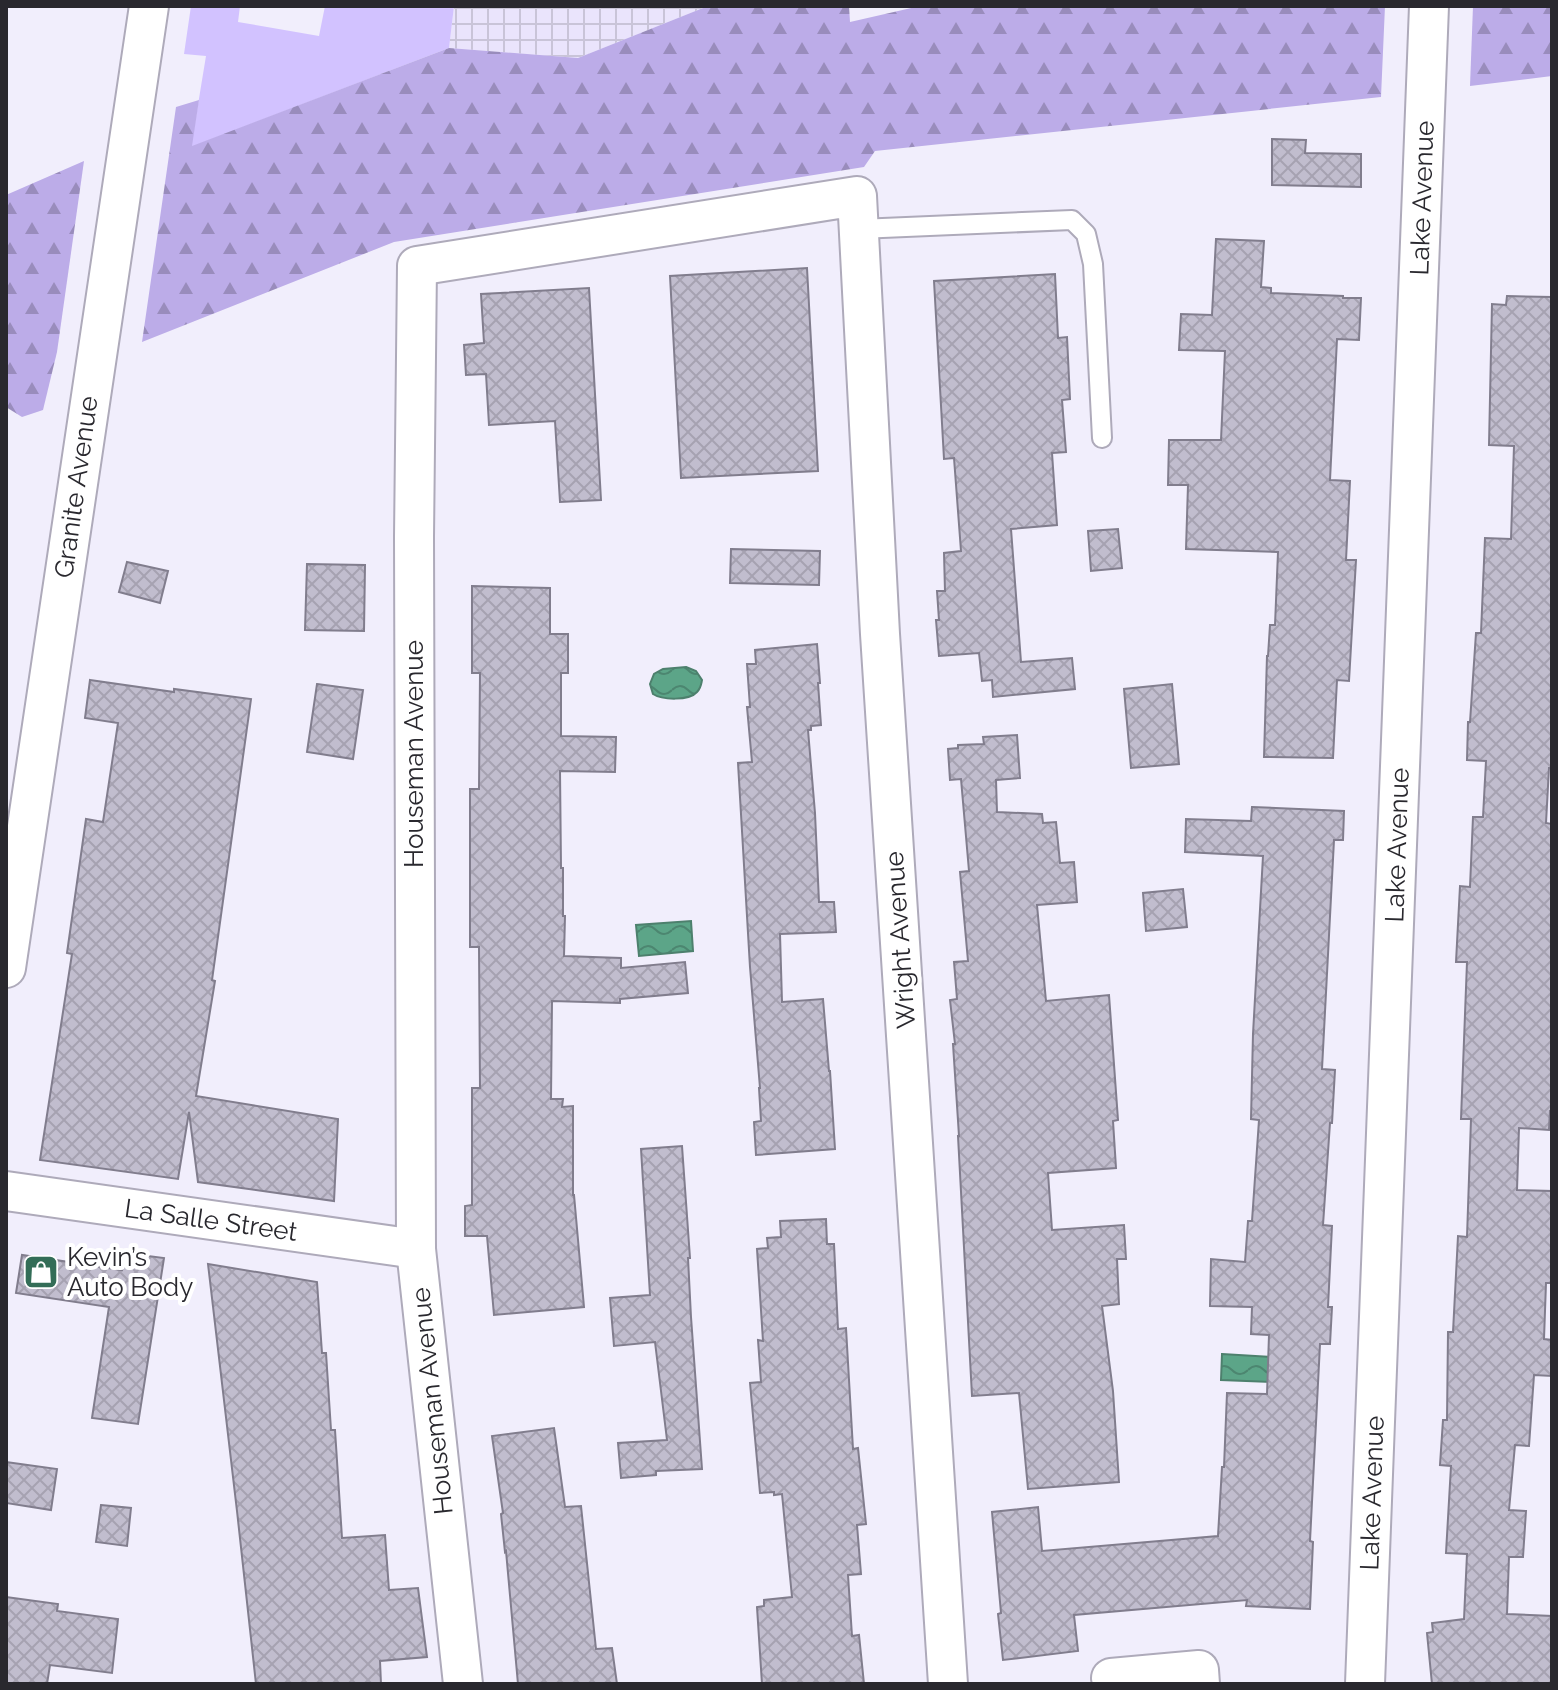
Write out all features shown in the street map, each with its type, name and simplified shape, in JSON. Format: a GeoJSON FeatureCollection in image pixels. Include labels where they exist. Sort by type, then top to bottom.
{"type":"FeatureCollection","features":[{"type":"Feature","properties":{"kind":"street","name":"Granite Avenue"},"geometry":{"type":"LineString","coordinates":[[6,968],[149,6]]}},
{"type":"Feature","properties":{"kind":"street","name":"Lake Avenue"},"geometry":{"type":"LineString","coordinates":[[1365,1684],[1429,6]]}},
{"type":"Feature","properties":{"kind":"street","name":"Houseman Avenue"},"geometry":{"type":"LineString","coordinates":[[463,1684],[416,1249],[414,537],[417,266],[858,213]]}},
{"type":"Feature","properties":{"kind":"street","name":"Wright Avenue"},"geometry":{"type":"LineString","coordinates":[[858,213],[880,634],[948,1684]]}},
{"type":"Feature","properties":{"kind":"street","name":"La Salle Street"},"geometry":{"type":"LineString","coordinates":[[6,1191],[416,1249]]}},
{"type":"Feature","properties":{"kind":"street"},"geometry":{"type":"LineString","coordinates":[[1111,1678],[1199,1670],[1200,1684]]}},
{"type":"Feature","properties":{"kind":"lane"},"geometry":{"type":"LineString","coordinates":[[858,213],[1072,220],[1086,234],[1093,264],[1102,438]]}},
{"type":"Feature","properties":{"kind":"shaded area"},"geometry":{"type":"Polygon","coordinates":[[[191,6],[240,6],[238,22],[319,36],[325,6],[454,6],[449,48],[191,147],[206,56],[184,54],[191,6]]]}},
{"type":"Feature","properties":{"kind":"shaded area"},"geometry":{"type":"Polygon","coordinates":[[[454,6],[708,6],[578,58],[449,48],[454,6]]]}},
{"type":"Feature","properties":{"kind":"green space"},"geometry":{"type":"Polygon","coordinates":[[[708,6],[849,6],[850,22],[920,6],[1385,6],[1381,97],[875,151],[864,167],[394,242],[142,342],[176,107],[199,100],[192,146],[449,48],[578,58],[708,6]]]}},
{"type":"Feature","properties":{"kind":"green space"},"geometry":{"type":"Polygon","coordinates":[[[1473,6],[1552,6],[1552,76],[1470,86],[1473,6]]]}},
{"type":"Feature","properties":{"kind":"green space"},"geometry":{"type":"Polygon","coordinates":[[[84,161],[57,352],[43,410],[22,417],[6,407],[6,195],[84,161]]]}},
{"type":"Feature","properties":{"kind":"water"},"geometry":{"type":"Polygon","coordinates":[[[686,667],[696,671],[702,680],[697,692],[675,699],[653,694],[650,684],[654,674],[663,669],[686,667]]]}},
{"type":"Feature","properties":{"kind":"water"},"geometry":{"type":"Polygon","coordinates":[[[691,921],[693,951],[639,956],[636,925],[691,921]]]}},
{"type":"Feature","properties":{"kind":"water"},"geometry":{"type":"Polygon","coordinates":[[[1222,1354],[1273,1357],[1272,1382],[1221,1380],[1222,1354]]]}},
{"type":"Feature","properties":{"kind":"building"},"geometry":{"type":"Polygon","coordinates":[[[1272,139],[1306,140],[1305,153],[1361,154],[1361,187],[1272,185],[1272,139]]]}},
{"type":"Feature","properties":{"kind":"building"},"geometry":{"type":"Polygon","coordinates":[[[1216,239],[1264,241],[1261,287],[1271,288],[1271,293],[1361,298],[1359,340],[1337,339],[1330,480],[1350,481],[1346,560],[1356,560],[1349,681],[1337,680],[1333,758],[1264,757],[1267,656],[1270,625],[1275,625],[1278,552],[1186,549],[1188,485],[1168,485],[1169,440],[1221,440],[1225,351],[1179,350],[1181,314],[1212,315],[1216,239]]]}},
{"type":"Feature","properties":{"kind":"building"},"geometry":{"type":"Polygon","coordinates":[[[807,268],[818,471],[681,478],[670,276],[807,268]]]}},
{"type":"Feature","properties":{"kind":"building"},"geometry":{"type":"Polygon","coordinates":[[[1055,274],[1058,338],[1067,337],[1070,399],[1062,400],[1066,452],[1052,453],[1057,525],[1011,529],[1021,662],[1072,658],[1075,689],[993,697],[992,680],[982,681],[979,653],[939,656],[937,591],[945,591],[944,553],[961,551],[954,458],[944,459],[934,281],[1055,274]]]}},
{"type":"Feature","properties":{"kind":"building"},"geometry":{"type":"Polygon","coordinates":[[[589,288],[601,500],[560,502],[555,421],[489,425],[486,374],[466,375],[464,345],[484,343],[481,294],[589,288]]]}},
{"type":"Feature","properties":{"kind":"building"},"geometry":{"type":"Polygon","coordinates":[[[1507,296],[1552,297],[1552,768],[1549,768],[1546,823],[1552,824],[1552,1111],[1549,1130],[1519,1128],[1517,1190],[1552,1191],[1552,1283],[1546,1283],[1544,1339],[1552,1340],[1552,1376],[1534,1375],[1529,1446],[1515,1445],[1509,1510],[1526,1511],[1523,1557],[1509,1557],[1507,1614],[1552,1616],[1552,1684],[1432,1684],[1427,1633],[1433,1632],[1432,1623],[1464,1619],[1467,1554],[1446,1553],[1451,1466],[1440,1465],[1443,1420],[1447,1420],[1448,1332],[1453,1332],[1458,1236],[1467,1237],[1471,1119],[1461,1119],[1467,962],[1456,962],[1460,886],[1470,887],[1473,817],[1483,817],[1486,761],[1467,760],[1476,633],[1481,633],[1485,538],[1511,539],[1514,446],[1489,445],[1492,304],[1506,305],[1507,296]]]}},
{"type":"Feature","properties":{"kind":"building"},"geometry":{"type":"Polygon","coordinates":[[[1118,529],[1122,568],[1091,571],[1088,531],[1118,529]]]}},
{"type":"Feature","properties":{"kind":"building"},"geometry":{"type":"Polygon","coordinates":[[[731,549],[820,551],[819,585],[730,583],[731,549]]]}},
{"type":"Feature","properties":{"kind":"building"},"geometry":{"type":"Polygon","coordinates":[[[127,562],[168,571],[160,603],[119,592],[127,562]]]}},
{"type":"Feature","properties":{"kind":"building"},"geometry":{"type":"Polygon","coordinates":[[[307,564],[365,565],[364,631],[305,630],[307,564]]]}},
{"type":"Feature","properties":{"kind":"building"},"geometry":{"type":"Polygon","coordinates":[[[472,586],[550,588],[550,634],[568,634],[568,673],[561,673],[561,736],[616,737],[615,772],[560,771],[564,956],[621,958],[621,968],[685,962],[688,993],[620,999],[620,1003],[552,1001],[551,1099],[563,1099],[562,1107],[573,1106],[573,1195],[584,1307],[494,1315],[487,1236],[465,1236],[465,1206],[472,1205],[472,1088],[480,1088],[479,947],[470,947],[470,789],[479,789],[480,673],[472,673],[472,586]]]}},
{"type":"Feature","properties":{"kind":"building"},"geometry":{"type":"Polygon","coordinates":[[[817,644],[821,725],[811,726],[808,730],[819,902],[834,902],[836,932],[780,934],[782,1002],[823,999],[835,1149],[756,1155],[754,1122],[761,1121],[760,1088],[738,763],[752,762],[747,664],[756,664],[755,650],[817,644]]]}},
{"type":"Feature","properties":{"kind":"building"},"geometry":{"type":"Polygon","coordinates":[[[90,680],[251,699],[212,980],[215,981],[196,1096],[338,1119],[334,1201],[198,1182],[189,1112],[178,1179],[40,1160],[72,954],[67,953],[86,819],[103,822],[118,723],[85,718],[90,680]]]}},
{"type":"Feature","properties":{"kind":"building"},"geometry":{"type":"Polygon","coordinates":[[[317,684],[363,690],[353,759],[307,752],[317,684]]]}},
{"type":"Feature","properties":{"kind":"building"},"geometry":{"type":"Polygon","coordinates":[[[1172,684],[1179,764],[1131,768],[1124,689],[1172,684]]]}},
{"type":"Feature","properties":{"kind":"building"},"geometry":{"type":"Polygon","coordinates":[[[1017,735],[1020,778],[996,780],[997,812],[1042,814],[1043,823],[1056,822],[1060,863],[1074,862],[1077,902],[1037,905],[1046,1001],[1109,995],[1118,1120],[1113,1121],[1116,1168],[1048,1173],[1052,1230],[1124,1225],[1126,1259],[1117,1259],[1119,1304],[1102,1306],[1113,1391],[1119,1482],[1028,1489],[1019,1393],[972,1396],[955,1044],[950,1000],[957,999],[954,962],[968,961],[960,872],[969,871],[961,779],[950,780],[948,749],[958,748],[958,745],[984,744],[983,737],[1017,735]]]}},
{"type":"Feature","properties":{"kind":"building"},"geometry":{"type":"Polygon","coordinates":[[[1252,807],[1344,811],[1343,840],[1334,840],[1322,1069],[1335,1070],[1323,1225],[1332,1226],[1328,1307],[1332,1307],[1330,1344],[1320,1344],[1310,1541],[1313,1542],[1310,1609],[1246,1606],[1247,1600],[1074,1615],[1078,1651],[1003,1660],[992,1512],[1038,1507],[1042,1551],[1218,1536],[1227,1393],[1267,1394],[1269,1335],[1251,1334],[1252,1307],[1210,1306],[1211,1259],[1245,1262],[1248,1221],[1252,1221],[1259,1120],[1251,1119],[1253,1034],[1263,856],[1185,852],[1186,819],[1251,821],[1252,807]]]}},
{"type":"Feature","properties":{"kind":"building"},"geometry":{"type":"Polygon","coordinates":[[[1183,889],[1187,927],[1146,931],[1143,893],[1183,889]]]}},
{"type":"Feature","properties":{"kind":"building"},"geometry":{"type":"Polygon","coordinates":[[[682,1146],[702,1469],[656,1471],[656,1475],[621,1478],[618,1443],[667,1440],[655,1342],[614,1346],[610,1298],[650,1295],[641,1149],[682,1146]]]}},
{"type":"Feature","properties":{"kind":"building"},"geometry":{"type":"Polygon","coordinates":[[[826,1219],[827,1244],[834,1244],[838,1329],[846,1328],[853,1449],[858,1448],[866,1524],[857,1525],[861,1574],[848,1575],[852,1636],[859,1635],[864,1684],[762,1684],[757,1607],[764,1606],[764,1600],[792,1597],[782,1494],[760,1493],[750,1383],[761,1382],[758,1340],[763,1341],[757,1249],[768,1248],[767,1238],[781,1237],[780,1221],[826,1219]]]}},
{"type":"Feature","properties":{"kind":"building"},"geometry":{"type":"Polygon","coordinates":[[[125,1253],[164,1258],[138,1424],[92,1418],[109,1307],[16,1293],[22,1255],[122,1270],[125,1253]]]}},
{"type":"Feature","properties":{"kind":"building"},"geometry":{"type":"Polygon","coordinates":[[[208,1264],[317,1282],[331,1430],[335,1430],[342,1538],[385,1535],[389,1590],[418,1588],[427,1657],[380,1661],[381,1684],[256,1684],[208,1264]]]}},
{"type":"Feature","properties":{"kind":"building"},"geometry":{"type":"Polygon","coordinates":[[[554,1428],[565,1507],[581,1506],[596,1649],[612,1648],[617,1684],[518,1684],[503,1513],[492,1436],[554,1428]]]}},
{"type":"Feature","properties":{"kind":"building"},"geometry":{"type":"Polygon","coordinates":[[[6,1462],[57,1469],[51,1510],[6,1503],[6,1462]]]}},
{"type":"Feature","properties":{"kind":"building"},"geometry":{"type":"Polygon","coordinates":[[[101,1505],[131,1508],[127,1546],[96,1542],[101,1505]]]}},
{"type":"Feature","properties":{"kind":"building"},"geometry":{"type":"Polygon","coordinates":[[[6,1597],[58,1604],[57,1611],[118,1619],[112,1673],[50,1665],[47,1684],[6,1684],[6,1597]]]}},
{"type":"Feature","properties":{"kind":"place","name":"Kevin’s Auto Body"},"geometry":{"type":"Point","coordinates":[41,1272]}}]}
